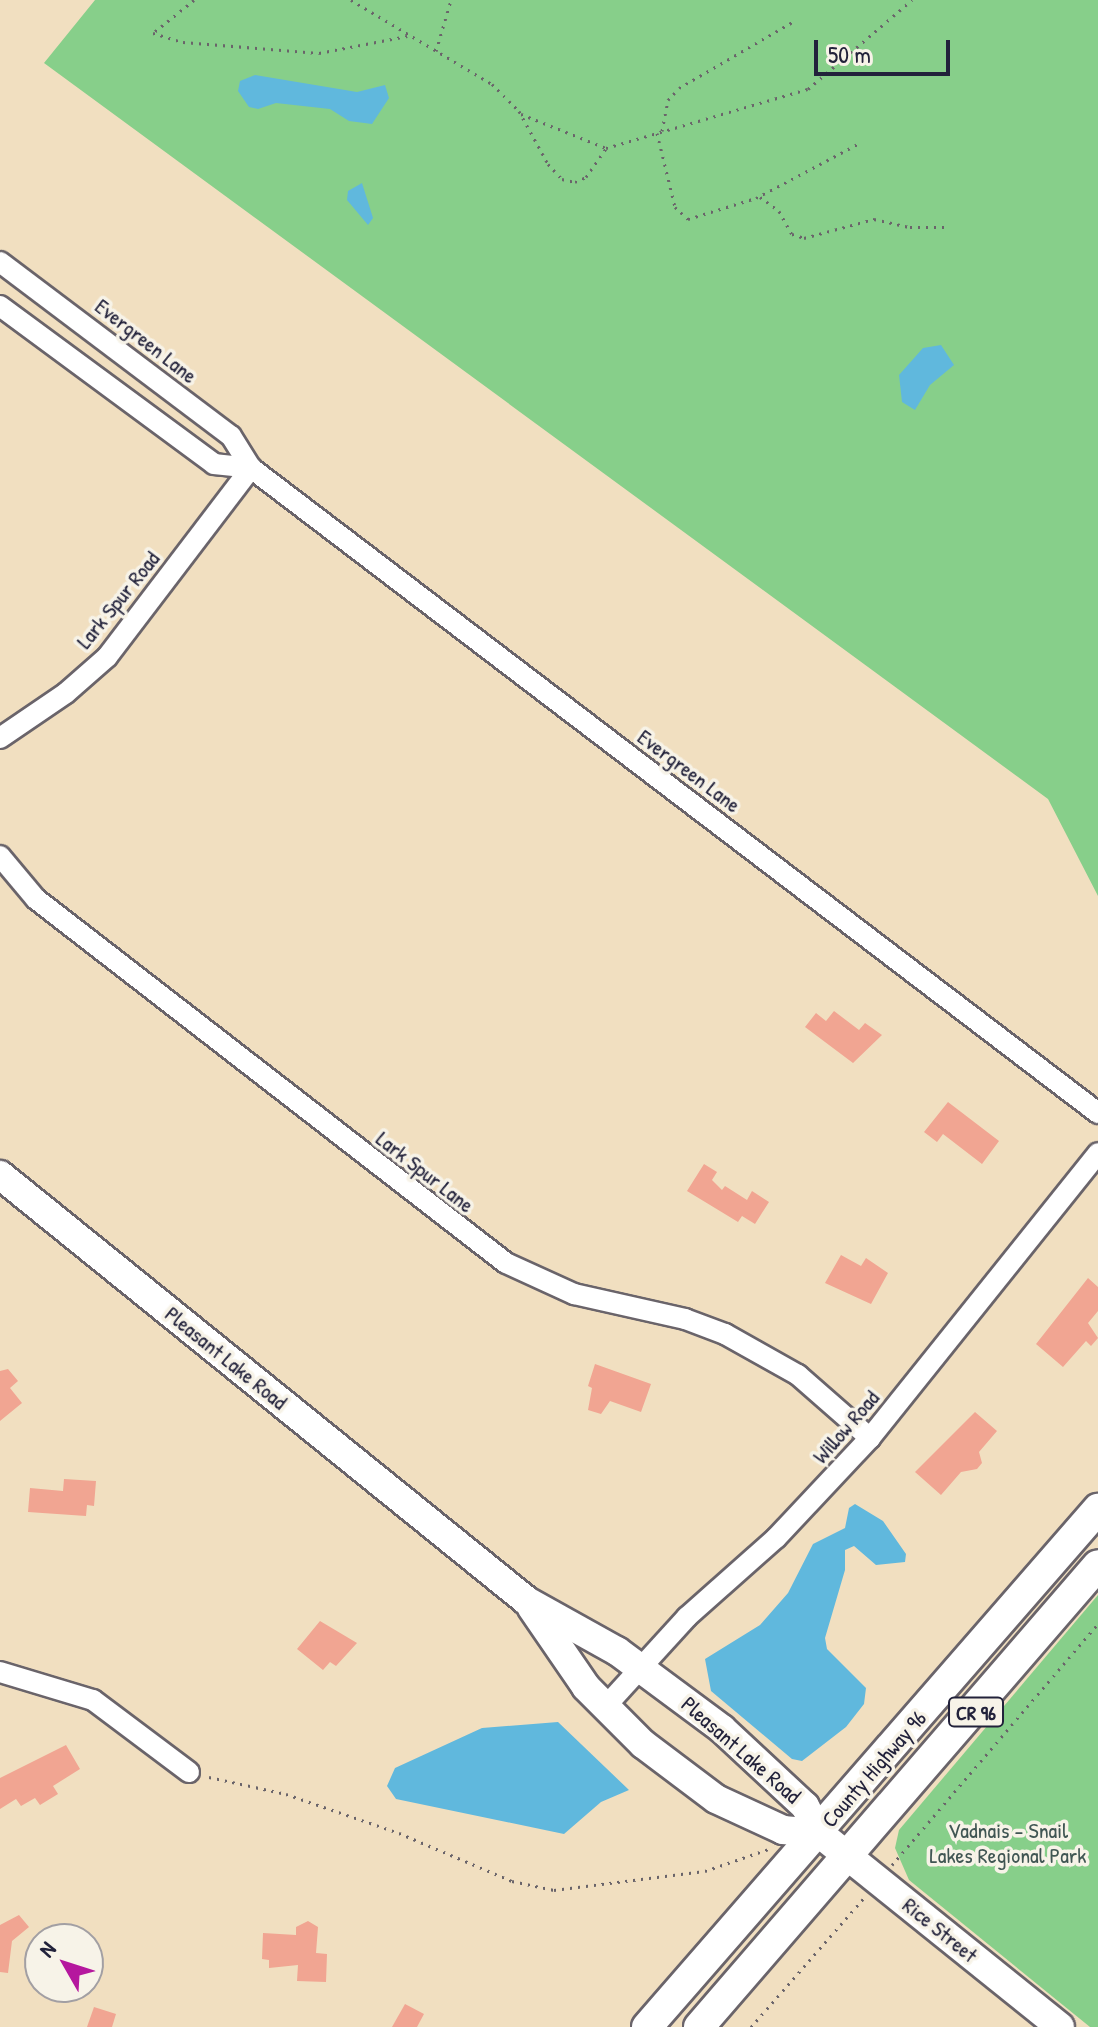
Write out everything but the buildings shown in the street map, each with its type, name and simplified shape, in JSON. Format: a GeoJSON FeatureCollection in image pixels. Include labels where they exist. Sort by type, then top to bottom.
{"type":"FeatureCollection","features":[{"type":"Feature","properties":{"kind":"main road","name":"County Highway 96"},"geometry":{"type":"LineString","coordinates":[[647,2027],[1098,1509]]}},
{"type":"Feature","properties":{"kind":"main road","name":"County Highway 96"},"geometry":{"type":"LineString","coordinates":[[699,2027],[850,1857],[1098,1565]]}},
{"type":"Feature","properties":{"kind":"street","name":"Evergreen Lane"},"geometry":{"type":"LineString","coordinates":[[0,262],[231,436],[251,468],[1098,1113]]}},
{"type":"Feature","properties":{"kind":"street","name":"Evergreen Lane"},"geometry":{"type":"LineString","coordinates":[[0,306],[214,464],[251,468]]}},
{"type":"Feature","properties":{"kind":"street","name":"Lark Spur Road"},"geometry":{"type":"LineString","coordinates":[[0,738],[66,693],[107,657],[251,468]]}},
{"type":"Feature","properties":{"kind":"street","name":"Lark Spur Lane"},"geometry":{"type":"LineString","coordinates":[[0,856],[36,899],[506,1263],[574,1294],[685,1319],[725,1334],[798,1375],[870,1438]]}},
{"type":"Feature","properties":{"kind":"street","name":"Willow Road"},"geometry":{"type":"LineString","coordinates":[[604,1708],[870,1438],[1098,1153]]}},
{"type":"Feature","properties":{"kind":"street","name":"Pleasant Lake Road"},"geometry":{"type":"LineString","coordinates":[[0,1175],[527,1601],[642,1668],[752,1754],[805,1806],[819,1833]]}},
{"type":"Feature","properties":{"kind":"street","name":"Pleasant Lake Road"},"geometry":{"type":"LineString","coordinates":[[527,1601],[604,1708],[716,1799],[783,1830],[819,1833]]}},
{"type":"Feature","properties":{"kind":"street"},"geometry":{"type":"LineString","coordinates":[[0,1672],[93,1700],[189,1772]]}},
{"type":"Feature","properties":{"kind":"street","name":"Rice Street"},"geometry":{"type":"LineString","coordinates":[[819,1833],[1060,2027]]}},
{"type":"Feature","properties":{"kind":"path"},"geometry":{"type":"LineString","coordinates":[[194,0],[153,33],[183,42],[319,53],[407,36]]}},
{"type":"Feature","properties":{"kind":"path"},"geometry":{"type":"LineString","coordinates":[[351,0],[492,84],[521,114],[562,179],[586,177],[606,148]]}},
{"type":"Feature","properties":{"kind":"path"},"geometry":{"type":"LineString","coordinates":[[436,51],[451,0]]}},
{"type":"Feature","properties":{"kind":"path"},"geometry":{"type":"LineString","coordinates":[[521,114],[606,148],[808,89],[912,0]]}},
{"type":"Feature","properties":{"kind":"path"},"geometry":{"type":"LineString","coordinates":[[662,131],[668,100],[679,88],[794,21]]}},
{"type":"Feature","properties":{"kind":"path"},"geometry":{"type":"LineString","coordinates":[[657,133],[681,215],[702,218],[760,197],[858,144]]}},
{"type":"Feature","properties":{"kind":"path"},"geometry":{"type":"LineString","coordinates":[[760,197],[779,211],[792,234],[804,238],[874,219],[910,227],[946,227]]}},
{"type":"Feature","properties":{"kind":"path"},"geometry":{"type":"LineString","coordinates":[[751,2027],[1098,1624]]}},
{"type":"Feature","properties":{"kind":"path"},"geometry":{"type":"LineString","coordinates":[[189,1772],[286,1794],[399,1833],[512,1881],[554,1890],[705,1871],[769,1849]]}},
{"type":"Feature","properties":{"kind":"green space"},"geometry":{"type":"Polygon","coordinates":[[[95,0],[1098,0],[1098,896],[1048,799],[44,63],[95,0]]]}},
{"type":"Feature","properties":{"kind":"green space","name":"Vadnais - Snail Lakes Regional Park"},"geometry":{"type":"Polygon","coordinates":[[[1098,1595],[1098,2027],[1090,2027],[909,1880],[895,1848],[899,1830],[1098,1595]]]}},
{"type":"Feature","properties":{"kind":"water"},"geometry":{"type":"Polygon","coordinates":[[[255,75],[357,92],[385,85],[389,98],[372,124],[349,121],[330,109],[276,103],[258,109],[249,107],[238,91],[240,81],[255,75]]]}},
{"type":"Feature","properties":{"kind":"water"},"geometry":{"type":"Polygon","coordinates":[[[362,183],[373,218],[368,225],[347,200],[348,191],[362,183]]]}},
{"type":"Feature","properties":{"kind":"water"},"geometry":{"type":"Polygon","coordinates":[[[941,345],[954,365],[930,385],[915,410],[902,402],[899,375],[923,348],[941,345]]]}},
{"type":"Feature","properties":{"kind":"water"},"geometry":{"type":"Polygon","coordinates":[[[855,1504],[883,1521],[906,1554],[905,1562],[876,1565],[854,1546],[845,1550],[845,1570],[825,1638],[827,1649],[866,1688],[864,1704],[846,1727],[802,1761],[792,1759],[711,1691],[705,1659],[760,1625],[788,1593],[813,1544],[845,1528],[849,1508],[855,1504]]]}},
{"type":"Feature","properties":{"kind":"water"},"geometry":{"type":"Polygon","coordinates":[[[558,1722],[629,1790],[601,1802],[564,1834],[396,1799],[387,1786],[395,1768],[482,1728],[558,1722]]]}}]}
